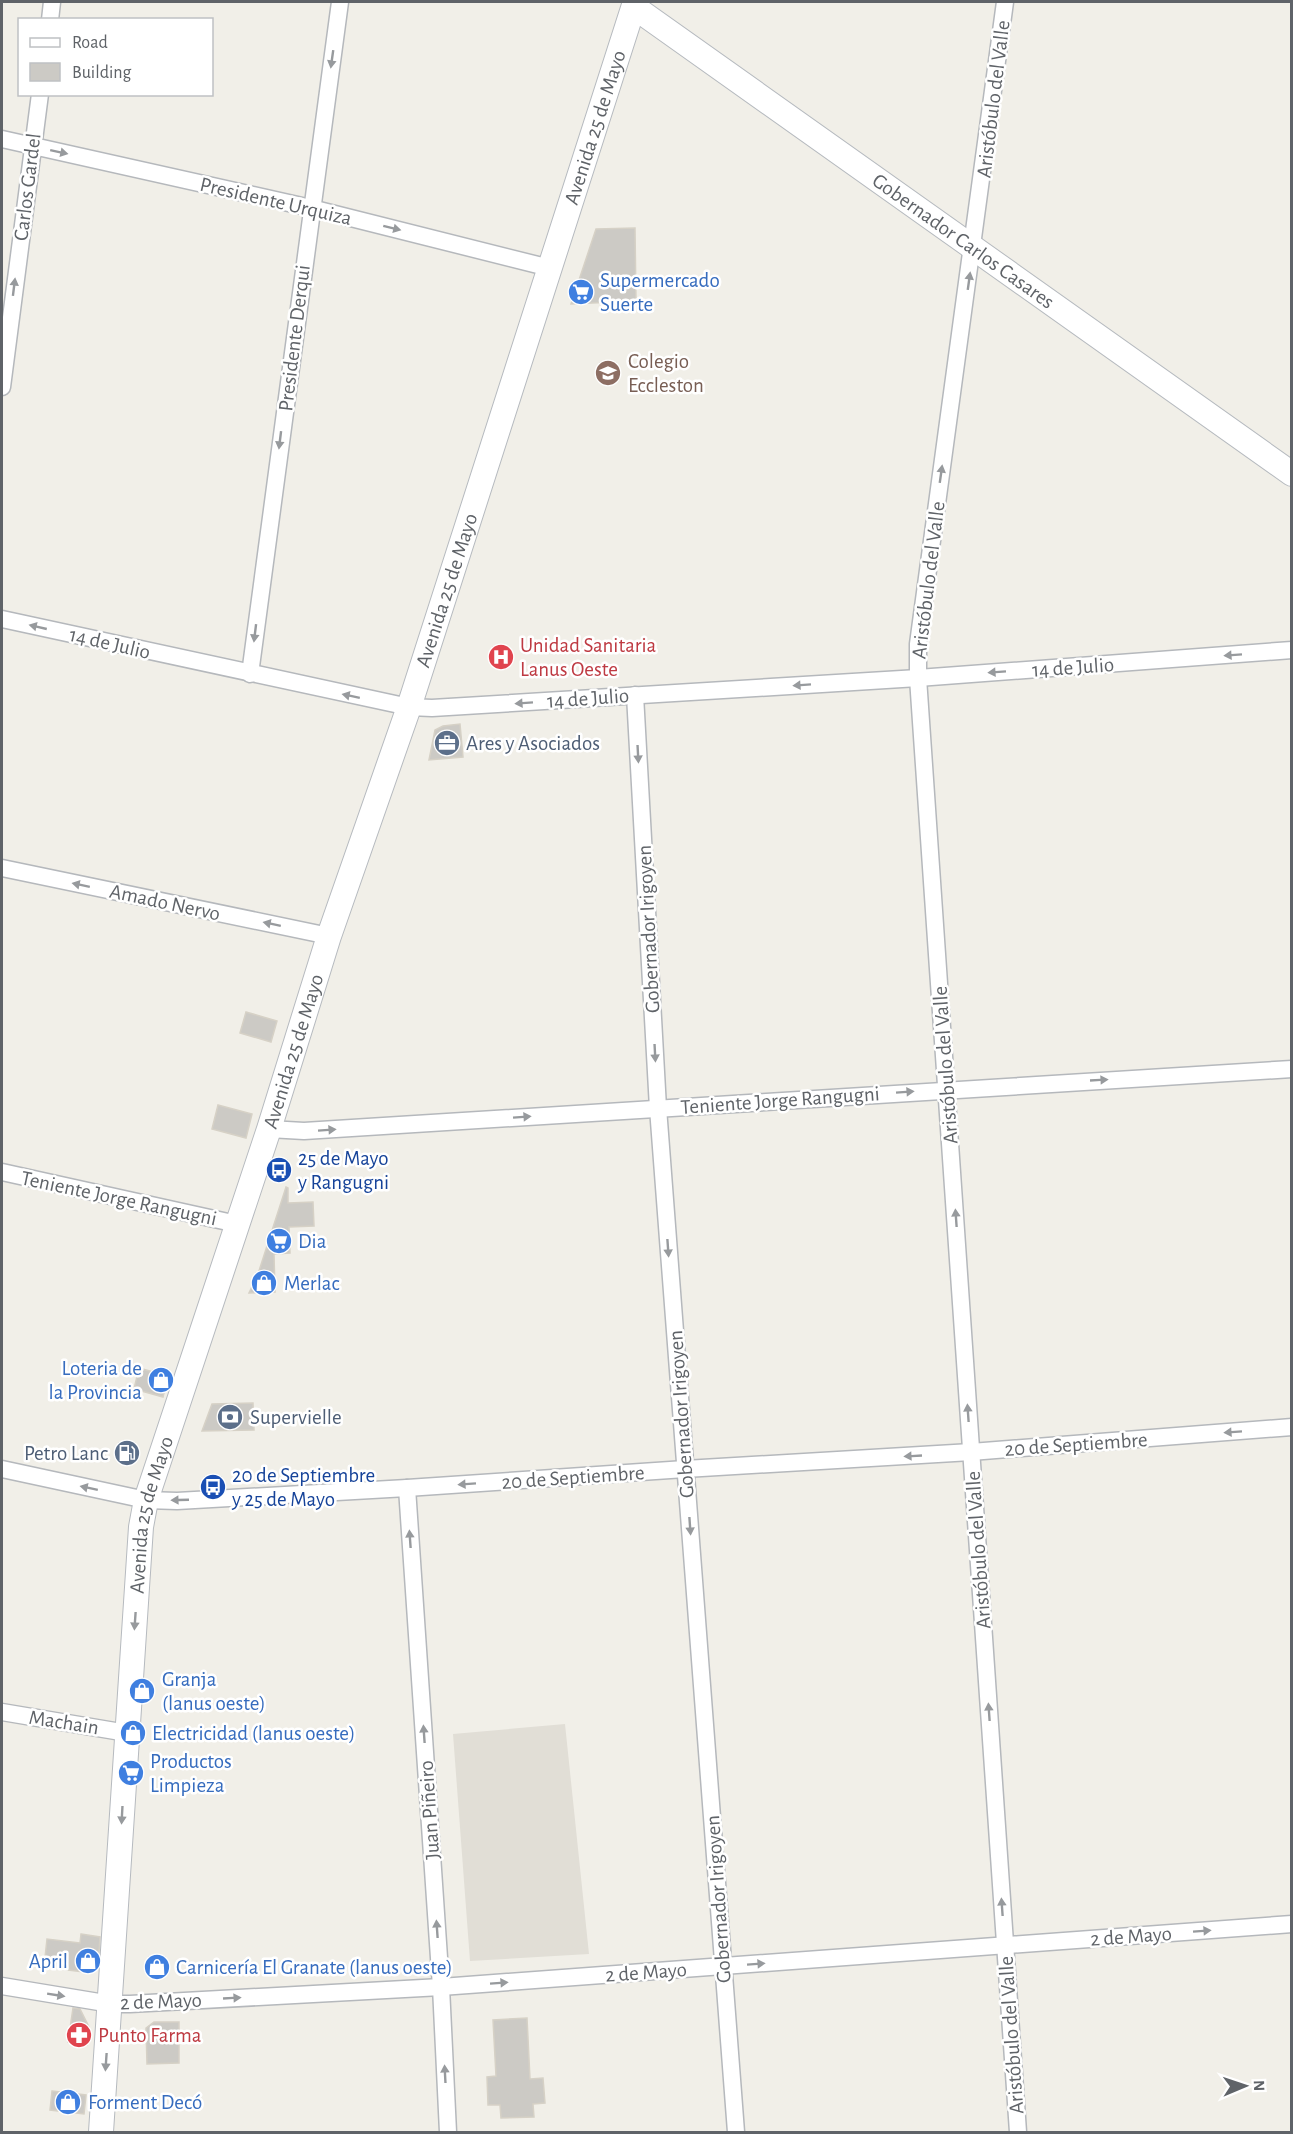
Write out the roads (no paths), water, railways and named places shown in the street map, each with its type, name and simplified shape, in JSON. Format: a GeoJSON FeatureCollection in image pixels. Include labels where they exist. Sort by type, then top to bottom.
{"type":"FeatureCollection","features":[{"type":"Feature","properties":{"kind":"main road","name":"Gobernador Carlos Casares"},"geometry":{"type":"LineString","coordinates":[[634,4],[1292,474]]}},
{"type":"Feature","properties":{"kind":"main road","name":"Avenida 25 de Mayo"},"geometry":{"type":"LineString","coordinates":[[101,2133],[141,1527],[146,1500],[269,1129],[329,936],[409,708],[634,4]]}},
{"type":"Feature","properties":{"kind":"street"},"geometry":{"type":"LineString","coordinates":[[50,18],[52,2]]}},
{"type":"Feature","properties":{"kind":"street","name":"Presidente Derqui"},"geometry":{"type":"LineString","coordinates":[[250,674],[340,2]]}},
{"type":"Feature","properties":{"kind":"street","name":"Aristóbulo del Valle"},"geometry":{"type":"LineString","coordinates":[[1005,2],[918,644],[918,678],[1018,2133]]}},
{"type":"Feature","properties":{"kind":"street","name":"Carlos Gardel"},"geometry":{"type":"LineString","coordinates":[[2,387],[40,96]]}},
{"type":"Feature","properties":{"kind":"street","name":"Presidente Urquiza"},"geometry":{"type":"LineString","coordinates":[[2,139],[311,208],[550,268]]}},
{"type":"Feature","properties":{"kind":"street","name":"14 de Julio"},"geometry":{"type":"LineString","coordinates":[[2,619],[409,708],[918,678],[1292,650]]}},
{"type":"Feature","properties":{"kind":"street","name":"Gobernador Irigoyen"},"geometry":{"type":"LineString","coordinates":[[635,696],[658,1108],[736,2133]]}},
{"type":"Feature","properties":{"kind":"street","name":"Amado Nervo"},"geometry":{"type":"LineString","coordinates":[[2,868],[329,936]]}},
{"type":"Feature","properties":{"kind":"street","name":"Teniente Jorge Rangugni"},"geometry":{"type":"LineString","coordinates":[[269,1129],[304,1131],[1292,1069]]}},
{"type":"Feature","properties":{"kind":"street","name":"Teniente Jorge Rangugni"},"geometry":{"type":"LineString","coordinates":[[2,1172],[237,1224]]}},
{"type":"Feature","properties":{"kind":"street","name":"20 de Septiembre"},"geometry":{"type":"LineString","coordinates":[[2,1469],[146,1500],[177,1501],[971,1452],[1292,1427]]}},
{"type":"Feature","properties":{"kind":"street","name":"Juan Piñeiro"},"geometry":{"type":"LineString","coordinates":[[407,1488],[441,1987],[448,2133]]}},
{"type":"Feature","properties":{"kind":"street","name":"Machain"},"geometry":{"type":"LineString","coordinates":[[2,1712],[127,1733]]}},
{"type":"Feature","properties":{"kind":"street","name":"2 de Mayo"},"geometry":{"type":"LineString","coordinates":[[2,1986],[111,2004],[441,1987],[1292,1924]]}},
{"type":"Feature","properties":{"kind":"place","name":"Supermercado Suerte"},"geometry":{"type":"Point","coordinates":[581,292]}},
{"type":"Feature","properties":{"kind":"place","name":"Colegio Eccleston"},"geometry":{"type":"Point","coordinates":[608,373]}},
{"type":"Feature","properties":{"kind":"place","name":"Unidad Sanitaria Lanus Oeste"},"geometry":{"type":"Point","coordinates":[501,657]}},
{"type":"Feature","properties":{"kind":"place","name":"Ares y Asociados"},"geometry":{"type":"Point","coordinates":[447,743]}},
{"type":"Feature","properties":{"kind":"place","name":"25 de Mayo y Rangugni"},"geometry":{"type":"Point","coordinates":[279,1170]}},
{"type":"Feature","properties":{"kind":"place","name":"Dia"},"geometry":{"type":"Point","coordinates":[279,1241]}},
{"type":"Feature","properties":{"kind":"place","name":"Merlac"},"geometry":{"type":"Point","coordinates":[264,1283]}},
{"type":"Feature","properties":{"kind":"place","name":"Loteria de la Provincia"},"geometry":{"type":"Point","coordinates":[161,1380]}},
{"type":"Feature","properties":{"kind":"place","name":"Supervielle"},"geometry":{"type":"Point","coordinates":[230,1417]}},
{"type":"Feature","properties":{"kind":"place","name":"Petro Lanc"},"geometry":{"type":"Point","coordinates":[127,1453]}},
{"type":"Feature","properties":{"kind":"place","name":"20 de Septiembre y 25 de Mayo"},"geometry":{"type":"Point","coordinates":[213,1487]}},
{"type":"Feature","properties":{"kind":"place","name":"Granja (lanus oeste)"},"geometry":{"type":"Point","coordinates":[142,1691]}},
{"type":"Feature","properties":{"kind":"place","name":"Electricidad (lanus oeste)"},"geometry":{"type":"Point","coordinates":[133,1733]}},
{"type":"Feature","properties":{"kind":"place","name":"Productos Limpieza"},"geometry":{"type":"Point","coordinates":[131,1773]}},
{"type":"Feature","properties":{"kind":"place","name":"April"},"geometry":{"type":"Point","coordinates":[88,1961]}},
{"type":"Feature","properties":{"kind":"place","name":"Carnicería El Granate (lanus oeste)"},"geometry":{"type":"Point","coordinates":[157,1967]}},
{"type":"Feature","properties":{"kind":"place","name":"Punto Farma"},"geometry":{"type":"Point","coordinates":[79,2035]}},
{"type":"Feature","properties":{"kind":"place","name":"Forment Decó"},"geometry":{"type":"Point","coordinates":[68,2102]}}]}
